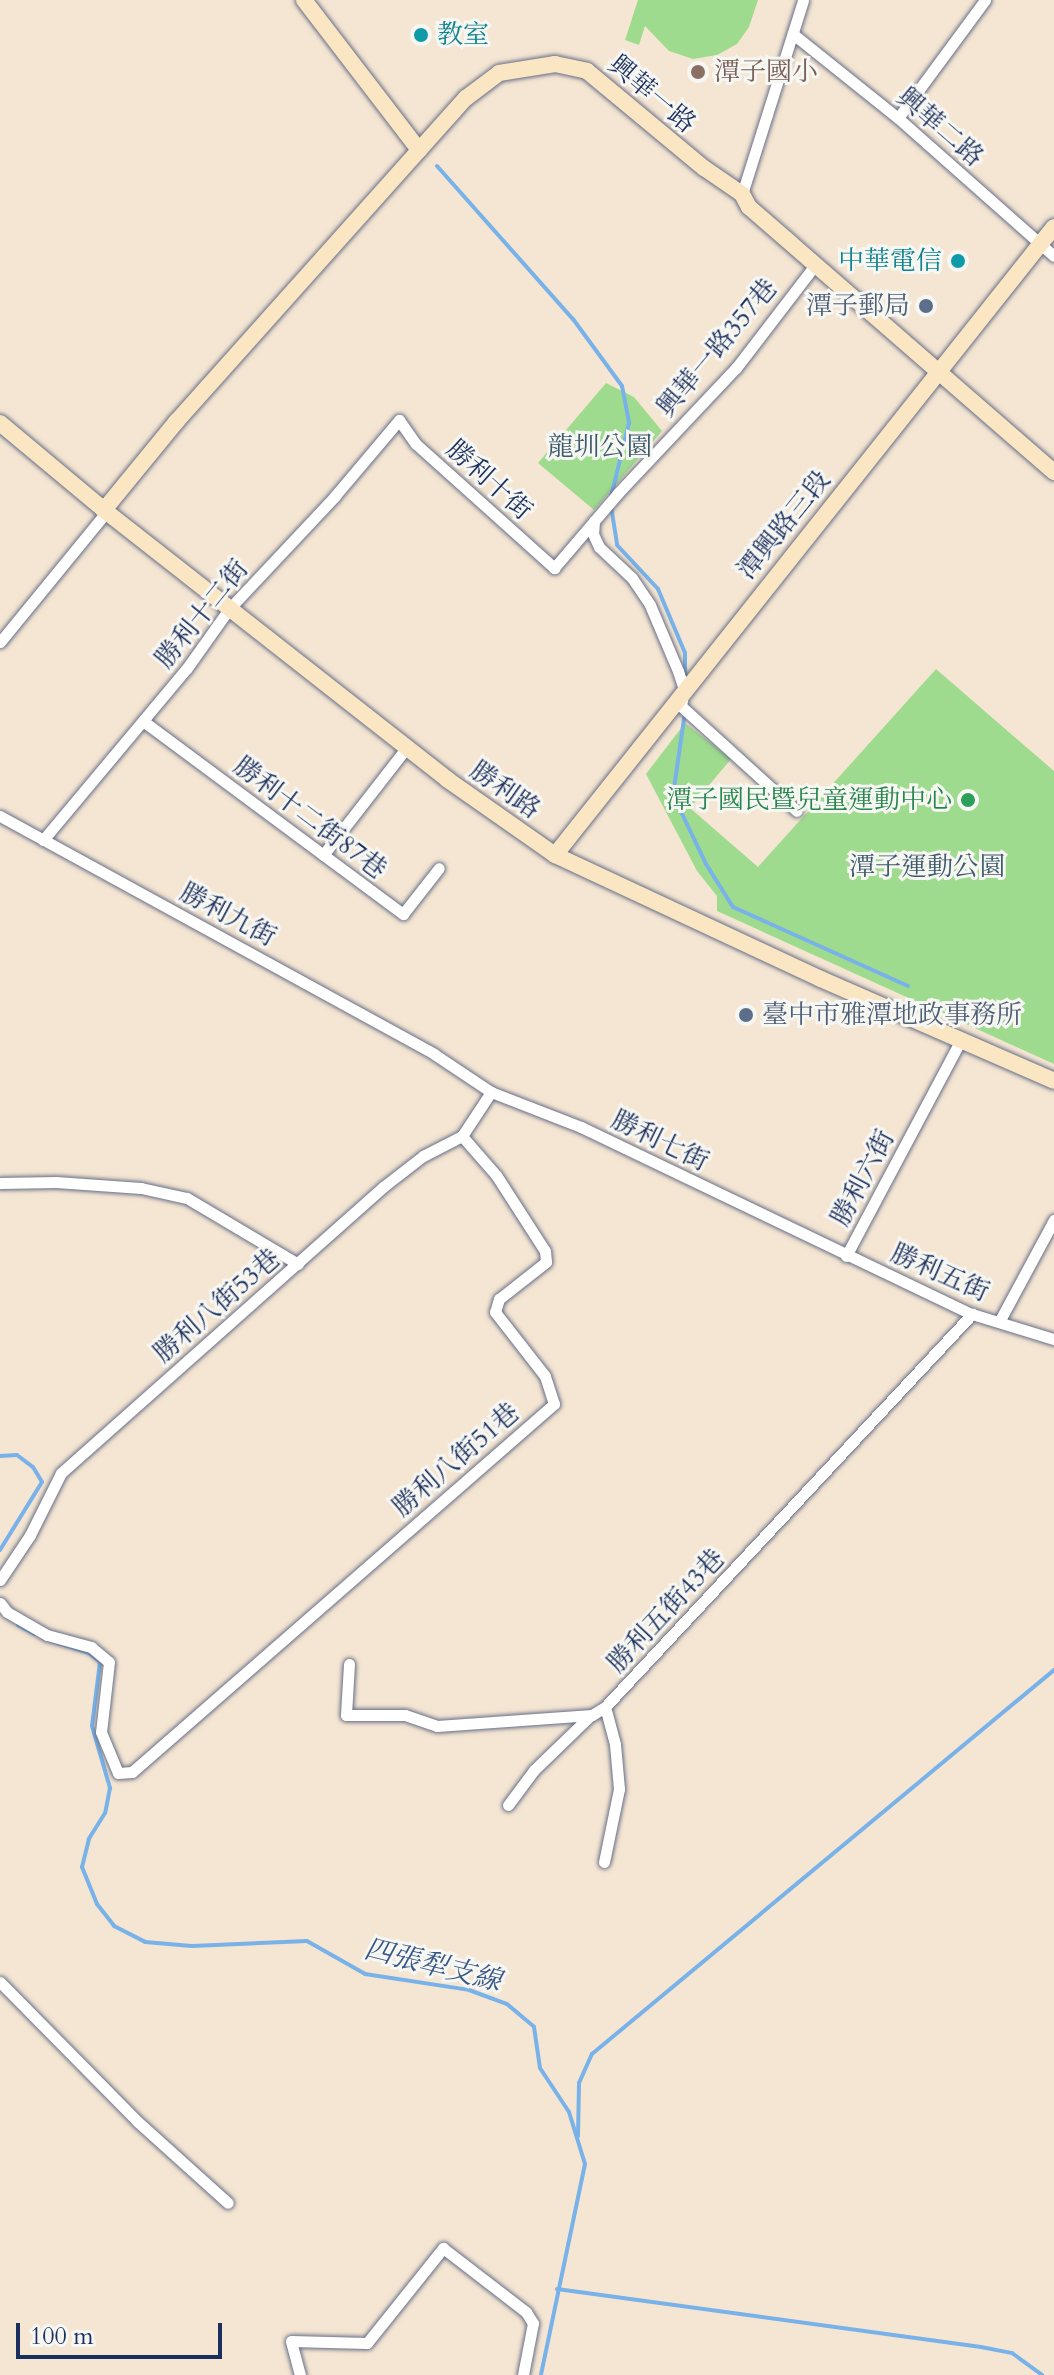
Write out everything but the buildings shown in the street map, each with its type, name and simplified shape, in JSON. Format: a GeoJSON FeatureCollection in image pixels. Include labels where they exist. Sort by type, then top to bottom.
{"type":"FeatureCollection","features":[{"type":"Feature","properties":{"kind":"street"},"geometry":{"type":"LineString","coordinates":[[304,0],[419,150]]}},
{"type":"Feature","properties":{"kind":"street"},"geometry":{"type":"LineString","coordinates":[[742,194],[803,0]]}},
{"type":"Feature","properties":{"kind":"street"},"geometry":{"type":"LineString","coordinates":[[898,118],[985,0]]}},
{"type":"Feature","properties":{"kind":"street","name":"興華二路"},"geometry":{"type":"LineString","coordinates":[[793,34],[898,118],[1054,256]]}},
{"type":"Feature","properties":{"kind":"street","name":"興華一路"},"geometry":{"type":"LineString","coordinates":[[104,510],[176,422],[466,98],[499,73],[564,65],[587,71],[704,168],[742,194],[749,207],[1054,472]]}},
{"type":"Feature","properties":{"kind":"street","name":"潭興路三段"},"geometry":{"type":"LineString","coordinates":[[555,855],[1054,227]]}},
{"type":"Feature","properties":{"kind":"street","name":"興華一路357巷"},"geometry":{"type":"LineString","coordinates":[[594,521],[736,368],[815,265]]}},
{"type":"Feature","properties":{"kind":"street","name":"勝利十街"},"geometry":{"type":"LineString","coordinates":[[399,420],[416,444],[554,568],[594,521]]}},
{"type":"Feature","properties":{"kind":"street","name":"勝利十二街"},"geometry":{"type":"LineString","coordinates":[[43,840],[143,721],[229,609],[334,497],[399,420]]}},
{"type":"Feature","properties":{"kind":"street","name":"勝利路"},"geometry":{"type":"LineString","coordinates":[[0,423],[229,609],[407,747],[555,855],[821,979],[962,1038],[1054,1081]]}},
{"type":"Feature","properties":{"kind":"street"},"geometry":{"type":"LineString","coordinates":[[0,642],[104,515],[104,510]]}},
{"type":"Feature","properties":{"kind":"street"},"geometry":{"type":"LineString","coordinates":[[594,521],[593,534],[599,547],[632,578],[650,605],[692,716],[797,811]]}},
{"type":"Feature","properties":{"kind":"street","name":"勝利十二街87巷"},"geometry":{"type":"LineString","coordinates":[[143,721],[403,914],[439,868]]}},
{"type":"Feature","properties":{"kind":"street"},"geometry":{"type":"LineString","coordinates":[[323,855],[407,747]]}},
{"type":"Feature","properties":{"kind":"street","name":"勝利九街"},"geometry":{"type":"LineString","coordinates":[[1,819],[434,1054],[491,1092]]}},
{"type":"Feature","properties":{"kind":"street","name":"勝利六街"},"geometry":{"type":"LineString","coordinates":[[720,1194],[846,1256],[962,1038]]}},
{"type":"Feature","properties":{"kind":"street","name":"勝利七街"},"geometry":{"type":"LineString","coordinates":[[491,1092],[581,1127],[720,1194]]}},
{"type":"Feature","properties":{"kind":"street","name":"勝利八街53巷"},"geometry":{"type":"LineString","coordinates":[[0,1580],[30,1535],[61,1473],[403,1171],[423,1156],[462,1136],[491,1092]]}},
{"type":"Feature","properties":{"kind":"street","name":"勝利八街51巷"},"geometry":{"type":"LineString","coordinates":[[0,1603],[7,1612],[47,1635],[91,1647],[109,1662],[101,1732],[118,1773],[132,1772],[554,1404],[545,1376],[495,1312],[499,1299],[546,1262],[545,1251],[496,1175],[462,1136]]}},
{"type":"Feature","properties":{"kind":"street"},"geometry":{"type":"LineString","coordinates":[[0,1183],[56,1182],[141,1188],[187,1198],[298,1264]]}},
{"type":"Feature","properties":{"kind":"street","name":"勝利五街"},"geometry":{"type":"LineString","coordinates":[[846,1256],[972,1314],[999,1322],[1054,1220]]}},
{"type":"Feature","properties":{"kind":"street","name":"勝利五街43巷"},"geometry":{"type":"LineString","coordinates":[[349,1664],[346,1715],[405,1715],[437,1726],[592,1715],[605,1707],[972,1314]]}},
{"type":"Feature","properties":{"kind":"street"},"geometry":{"type":"LineString","coordinates":[[999,1322],[1054,1339]]}},
{"type":"Feature","properties":{"kind":"street"},"geometry":{"type":"LineString","coordinates":[[604,1862],[619,1789],[615,1744],[605,1707]]}},
{"type":"Feature","properties":{"kind":"street"},"geometry":{"type":"LineString","coordinates":[[508,1805],[534,1770],[592,1715]]}},
{"type":"Feature","properties":{"kind":"street"},"geometry":{"type":"LineString","coordinates":[[0,1982],[137,2121],[228,2203]]}},
{"type":"Feature","properties":{"kind":"street"},"geometry":{"type":"LineString","coordinates":[[300,2375],[291,2341],[367,2343],[443,2248],[526,2312],[533,2323],[523,2375]]}},
{"type":"Feature","properties":{"kind":"green space"},"geometry":{"type":"Polygon","coordinates":[[[638,0],[758,0],[749,27],[737,44],[717,55],[693,59],[669,51],[645,26],[639,45],[625,40],[638,0]]]}},
{"type":"Feature","properties":{"kind":"green space","name":"龍圳公園"},"geometry":{"type":"Polygon","coordinates":[[[606,383],[634,397],[662,431],[594,510],[538,463],[606,383]]]}},
{"type":"Feature","properties":{"kind":"green space","name":"潭子運動公園"},"geometry":{"type":"Polygon","coordinates":[[[936,669],[1054,771],[1054,1064],[717,911],[717,896],[697,871],[646,774],[685,723],[731,759],[690,808],[758,867],[936,669]]]}},
{"type":"Feature","properties":{"kind":"waterway"},"geometry":{"type":"LineString","coordinates":[[437,166],[573,319],[622,386],[629,423],[611,497]]}},
{"type":"Feature","properties":{"kind":"waterway"},"geometry":{"type":"LineString","coordinates":[[611,506],[617,545],[658,589],[685,653],[685,679]]}},
{"type":"Feature","properties":{"kind":"waterway"},"geometry":{"type":"LineString","coordinates":[[685,712],[673,795],[706,864],[733,907],[908,986]]}},
{"type":"Feature","properties":{"kind":"waterway","name":"四張犁支線"},"geometry":{"type":"LineString","coordinates":[[0,1456],[17,1455],[33,1467],[42,1482],[0,1550]]}},
{"type":"Feature","properties":{"kind":"waterway","name":"四張犁支線"},"geometry":{"type":"LineString","coordinates":[[18,1625],[35,1634]]}},
{"type":"Feature","properties":{"kind":"waterway","name":"四張犁支線"},"geometry":{"type":"LineString","coordinates":[[43,1638],[89,1653],[100,1662],[92,1726],[110,1788],[105,1813],[89,1839],[82,1867],[97,1904],[114,1926],[145,1942],[192,1946],[307,1941],[365,1974],[469,1990],[507,2004],[534,2027],[540,2068],[569,2112],[585,2164],[541,2375]]}},
{"type":"Feature","properties":{"kind":"waterway"},"geometry":{"type":"LineString","coordinates":[[578,2136],[579,2083],[592,2054],[1054,1670]]}},
{"type":"Feature","properties":{"kind":"waterway"},"geometry":{"type":"LineString","coordinates":[[557,2289],[981,2347],[1012,2353],[1042,2375]]}},
{"type":"Feature","properties":{"kind":"place","name":"教室"},"geometry":{"type":"Point","coordinates":[421,35]}},
{"type":"Feature","properties":{"kind":"place","name":"潭子國小"},"geometry":{"type":"Point","coordinates":[698,72]}},
{"type":"Feature","properties":{"kind":"place","name":"中華電信"},"geometry":{"type":"Point","coordinates":[958,261]}},
{"type":"Feature","properties":{"kind":"place","name":"潭子郵局"},"geometry":{"type":"Point","coordinates":[926,306]}},
{"type":"Feature","properties":{"kind":"place","name":"潭子國民暨兒童運動中心"},"geometry":{"type":"Point","coordinates":[968,800]}},
{"type":"Feature","properties":{"kind":"place","name":"臺中市雅潭地政事務所"},"geometry":{"type":"Point","coordinates":[746,1015]}}]}
